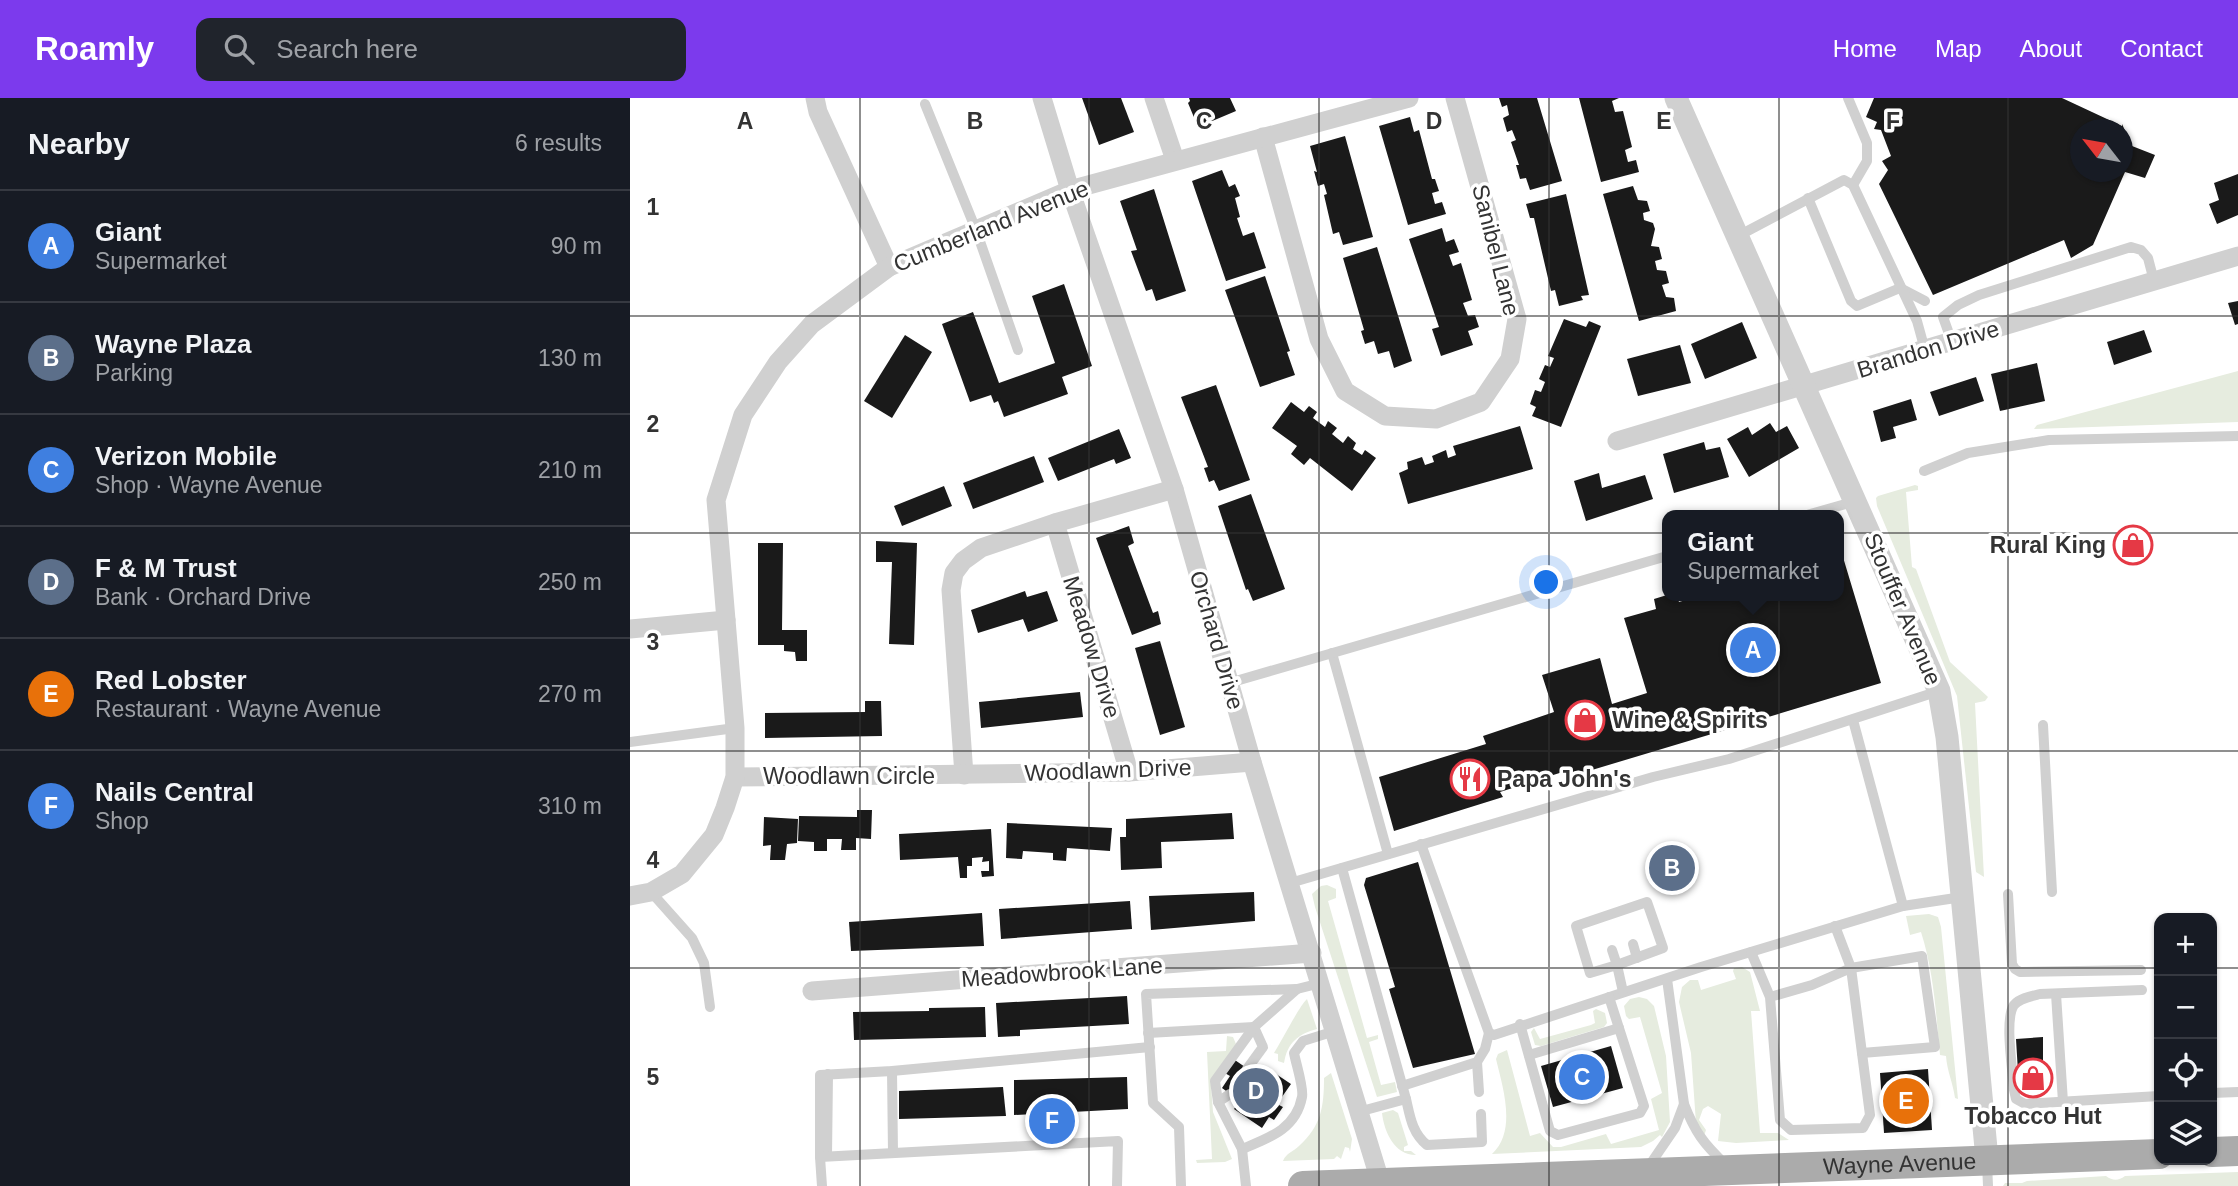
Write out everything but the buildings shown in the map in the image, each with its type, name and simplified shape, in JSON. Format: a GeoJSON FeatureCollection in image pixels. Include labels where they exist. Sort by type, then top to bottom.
{"type":"FeatureCollection","features":[{"type":"Feature","properties":{"kind":"main road"},"geometry":{"type":"LineString","coordinates":[[2217,1152],[2238,1151]]}},
{"type":"Feature","properties":{"kind":"main road","name":"Wayne Avenue"},"geometry":{"type":"LineString","coordinates":[[1303,1186],[1553,1181],[1730,1169],[1988,1172],[2154,1155]]}},
{"type":"Feature","properties":{"kind":"street"},"geometry":{"type":"LineString","coordinates":[[815,98],[818,111],[889,267]]}},
{"type":"Feature","properties":{"kind":"street","name":"Orchard Drive"},"geometry":{"type":"LineString","coordinates":[[1042,98],[1070,190],[1174,489],[1252,762],[1381,1185]]}},
{"type":"Feature","properties":{"kind":"street"},"geometry":{"type":"LineString","coordinates":[[1154,98],[1175,160]]}},
{"type":"Feature","properties":{"kind":"street","name":"Cumberland Avenue"},"geometry":{"type":"LineString","coordinates":[[630,896],[651,892],[682,874],[713,835],[735,777],[734,728],[716,500],[743,415],[778,362],[813,324],[889,267],[1070,190],[1263,137],[1349,106],[1409,98]]}},
{"type":"Feature","properties":{"kind":"street","name":"Sanibel Lane"},"geometry":{"type":"LineString","coordinates":[[1263,137],[1319,339],[1345,391],[1385,416],[1436,419],[1481,402],[1510,359],[1517,319],[1455,98]]}},
{"type":"Feature","properties":{"kind":"street","name":"Stouffer Avenue"},"geometry":{"type":"LineString","coordinates":[[1676,98],[1939,691],[1947,737],[1988,1172]]}},
{"type":"Feature","properties":{"kind":"street","name":"Brandon Drive"},"geometry":{"type":"LineString","coordinates":[[1617,441],[2238,256]]}},
{"type":"Feature","properties":{"kind":"street"},"geometry":{"type":"LineString","coordinates":[[964,775],[951,590],[954,573],[962,561],[981,548],[1055,523],[1174,489]]}},
{"type":"Feature","properties":{"kind":"street","name":"Meadow Drive"},"geometry":{"type":"LineString","coordinates":[[1055,523],[1129,772]]}},
{"type":"Feature","properties":{"kind":"street"},"geometry":{"type":"LineString","coordinates":[[630,629],[726,620]]}},
{"type":"Feature","properties":{"kind":"street","name":"Woodlawn Drive"},"geometry":{"type":"LineString","coordinates":[[964,775],[1129,772],[1252,762]]}},
{"type":"Feature","properties":{"kind":"street","name":"Woodlawn Circle"},"geometry":{"type":"LineString","coordinates":[[735,777],[964,775]]}},
{"type":"Feature","properties":{"kind":"street","name":"Meadowbrook Lane"},"geometry":{"type":"LineString","coordinates":[[812,991],[1312,953]]}},
{"type":"Feature","properties":{"kind":"lane"},"geometry":{"type":"LineString","coordinates":[[1848,98],[1867,143],[1867,161],[1853,185]]}},
{"type":"Feature","properties":{"kind":"lane"},"geometry":{"type":"LineString","coordinates":[[925,104],[976,230],[1018,350]]}},
{"type":"Feature","properties":{"kind":"lane"},"geometry":{"type":"LineString","coordinates":[[1738,236],[1844,180],[1853,185],[1917,321],[1925,350]]}},
{"type":"Feature","properties":{"kind":"lane"},"geometry":{"type":"LineString","coordinates":[[1808,198],[1851,301],[1857,306],[1900,288],[1926,301]]}},
{"type":"Feature","properties":{"kind":"lane"},"geometry":{"type":"LineString","coordinates":[[1952,342],[1940,313],[1979,295],[2131,247],[2141,250],[2148,258],[2154,281]]}},
{"type":"Feature","properties":{"kind":"lane"},"geometry":{"type":"LineString","coordinates":[[1924,471],[1968,453],[2049,440],[2238,436]]}},
{"type":"Feature","properties":{"kind":"lane"},"geometry":{"type":"LineString","coordinates":[[1824,510],[1856,501]]}},
{"type":"Feature","properties":{"kind":"lane"},"geometry":{"type":"LineString","coordinates":[[1229,683],[1662,557]]}},
{"type":"Feature","properties":{"kind":"lane"},"geometry":{"type":"LineString","coordinates":[[1332,653],[1388,854]]}},
{"type":"Feature","properties":{"kind":"lane"},"geometry":{"type":"LineString","coordinates":[[1290,883],[1653,777],[1729,759],[1939,691]]}},
{"type":"Feature","properties":{"kind":"lane"},"geometry":{"type":"LineString","coordinates":[[1853,720],[1903,906]]}},
{"type":"Feature","properties":{"kind":"lane"},"geometry":{"type":"LineString","coordinates":[[2043,725],[2052,892]]}},
{"type":"Feature","properties":{"kind":"lane"},"geometry":{"type":"LineString","coordinates":[[630,742],[734,728]]}},
{"type":"Feature","properties":{"kind":"lane"},"geometry":{"type":"LineString","coordinates":[[1421,844],[1489,1033],[1485,1049],[1477,1062],[1479,1092]]}},
{"type":"Feature","properties":{"kind":"lane"},"geometry":{"type":"LineString","coordinates":[[1342,867],[1414,1130],[1427,1145],[1482,1142],[1481,1114]]}},
{"type":"Feature","properties":{"kind":"lane"},"geometry":{"type":"LineString","coordinates":[[651,892],[692,938],[704,963],[710,1007]]}},
{"type":"Feature","properties":{"kind":"lane"},"geometry":{"type":"LineString","coordinates":[[2008,894],[2012,964],[2015,969],[2141,970]]}},
{"type":"Feature","properties":{"kind":"lane"},"geometry":{"type":"LineString","coordinates":[[1489,1033],[1494,1035],[1520,1024],[1903,906],[1962,897]]}},
{"type":"Feature","properties":{"kind":"lane"},"geometry":{"type":"LineString","coordinates":[[1647,902],[1662,948],[1590,973],[1576,926],[1602,917],[1647,902]]}},
{"type":"Feature","properties":{"kind":"lane"},"geometry":{"type":"LineString","coordinates":[[1622,910],[1626,923]]}},
{"type":"Feature","properties":{"kind":"lane"},"geometry":{"type":"LineString","coordinates":[[1602,917],[1606,929]]}},
{"type":"Feature","properties":{"kind":"lane"},"geometry":{"type":"LineString","coordinates":[[1751,952],[1770,998],[1780,1120],[1791,1130],[1863,1128],[1870,1115],[1851,968],[1835,926]]}},
{"type":"Feature","properties":{"kind":"lane"},"geometry":{"type":"LineString","coordinates":[[1633,944],[1637,958]]}},
{"type":"Feature","properties":{"kind":"lane"},"geometry":{"type":"LineString","coordinates":[[1612,950],[1623,992]]}},
{"type":"Feature","properties":{"kind":"lane"},"geometry":{"type":"LineString","coordinates":[[1770,998],[1812,985],[1851,968],[1922,956],[1935,1047],[1862,1053]]}},
{"type":"Feature","properties":{"kind":"lane"},"geometry":{"type":"LineString","coordinates":[[1667,979],[1684,1104],[1694,1131],[1730,1169]]}},
{"type":"Feature","properties":{"kind":"lane"},"geometry":{"type":"LineString","coordinates":[[1181,1186],[1179,1127],[1153,1103],[1146,994],[1297,989],[1321,983]]}},
{"type":"Feature","properties":{"kind":"lane"},"geometry":{"type":"LineString","coordinates":[[1246,1186],[1242,1149],[1217,1102],[1215,1081],[1254,1027],[1297,989]]}},
{"type":"Feature","properties":{"kind":"lane"},"geometry":{"type":"LineString","coordinates":[[2142,990],[2040,994],[2015,1004],[2010,1016],[2014,1090],[2016,1098],[2025,1104],[2154,1096]]}},
{"type":"Feature","properties":{"kind":"lane"},"geometry":{"type":"LineString","coordinates":[[2056,994],[2063,1102]]}},
{"type":"Feature","properties":{"kind":"lane"},"geometry":{"type":"LineString","coordinates":[[1520,1024],[1550,1131],[1558,1135],[1640,1113],[1644,1106],[1609,997]]}},
{"type":"Feature","properties":{"kind":"lane"},"geometry":{"type":"LineString","coordinates":[[1148,1033],[1254,1027]]}},
{"type":"Feature","properties":{"kind":"lane"},"geometry":{"type":"LineString","coordinates":[[1247,1069],[1263,1047],[1254,1027]]}},
{"type":"Feature","properties":{"kind":"lane"},"geometry":{"type":"LineString","coordinates":[[1529,1055],[1619,1028]]}},
{"type":"Feature","properties":{"kind":"lane"},"geometry":{"type":"LineString","coordinates":[[1242,1149],[1278,1135],[1291,1121],[1303,1095],[1294,1053],[1303,1041],[1335,1031]]}},
{"type":"Feature","properties":{"kind":"lane"},"geometry":{"type":"LineString","coordinates":[[822,1186],[828,1074],[892,1071],[1150,1046]]}},
{"type":"Feature","properties":{"kind":"lane"},"geometry":{"type":"LineString","coordinates":[[1402,1086],[1477,1062]]}},
{"type":"Feature","properties":{"kind":"lane"},"geometry":{"type":"LineString","coordinates":[[892,1071],[892,1153]]}},
{"type":"Feature","properties":{"kind":"lane"},"geometry":{"type":"LineString","coordinates":[[2217,1093],[2238,1092]]}},
{"type":"Feature","properties":{"kind":"lane"},"geometry":{"type":"LineString","coordinates":[[1217,1102],[1230,1094]]}},
{"type":"Feature","properties":{"kind":"lane"},"geometry":{"type":"LineString","coordinates":[[1358,1112],[1406,1099]]}},
{"type":"Feature","properties":{"kind":"lane"},"geometry":{"type":"LineString","coordinates":[[1643,1173],[1675,1128],[1684,1104]]}},
{"type":"Feature","properties":{"kind":"lane"},"geometry":{"type":"LineString","coordinates":[[824,1157],[1118,1141],[1117,1186]]}},
{"type":"Feature","properties":{"kind":"shaded area"},"geometry":{"type":"Polygon","coordinates":[[[2238,371],[2238,422],[2034,429],[2037,425],[2238,371]]]}},
{"type":"Feature","properties":{"kind":"shaded area"},"geometry":{"type":"Polygon","coordinates":[[[1915,485],[1918,490],[1906,492],[1912,567],[1916,569],[1950,662],[1988,697],[1985,701],[1975,703],[1984,877],[1976,872],[1957,696],[1877,506],[1878,496],[1915,485]]]}},
{"type":"Feature","properties":{"kind":"shaded area"},"geometry":{"type":"Polygon","coordinates":[[[1327,885],[1336,889],[1336,898],[1328,901],[1367,1038],[1378,1035],[1378,1039],[1369,1042],[1381,1085],[1395,1082],[1397,1092],[1377,1097],[1315,907],[1312,894],[1321,886],[1327,885]]]}},
{"type":"Feature","properties":{"kind":"shaded area"},"geometry":{"type":"Polygon","coordinates":[[[1929,914],[1938,917],[1941,927],[1958,1099],[1955,1098],[1946,1056],[1940,1055],[1934,993],[1921,932],[1910,935],[1906,916],[1929,914]]]}},
{"type":"Feature","properties":{"kind":"shaded area"},"geometry":{"type":"Polygon","coordinates":[[[1742,967],[1750,972],[1760,1011],[1751,1011],[1760,1133],[1778,1133],[1789,1140],[1736,1143],[1718,1141],[1721,1114],[1708,1106],[1703,1109],[1699,1120],[1706,1130],[1704,1136],[1696,1123],[1691,1053],[1679,1002],[1682,987],[1690,980],[1698,980],[1701,990],[1736,979],[1734,968],[1742,967]]]}},
{"type":"Feature","properties":{"kind":"shaded area"},"geometry":{"type":"Polygon","coordinates":[[[1307,999],[1317,1029],[1299,1037],[1291,1045],[1284,1063],[1278,1061],[1278,1054],[1274,1053],[1307,999]]]}},
{"type":"Feature","properties":{"kind":"shaded area"},"geometry":{"type":"Polygon","coordinates":[[[1630,999],[1647,999],[1654,1006],[1666,1056],[1670,1122],[1662,1137],[1660,1135],[1641,1147],[1492,1154],[1500,1145],[1506,1121],[1496,1059],[1498,1054],[1507,1050],[1530,1136],[1540,1133],[1553,1147],[1561,1147],[1606,1134],[1611,1144],[1659,1130],[1651,1099],[1662,1093],[1640,1017],[1629,1019],[1624,1006],[1630,999]]]}},
{"type":"Feature","properties":{"kind":"shaded area"},"geometry":{"type":"Polygon","coordinates":[[[1596,1009],[1605,1013],[1607,1023],[1604,1027],[1541,1046],[1535,1045],[1531,1032],[1534,1028],[1540,1039],[1591,1025],[1595,1023],[1593,1011],[1596,1009]]]}},
{"type":"Feature","properties":{"kind":"shaded area"},"geometry":{"type":"Polygon","coordinates":[[[1227,1036],[1233,1037],[1236,1044],[1211,1085],[1213,1112],[1232,1159],[1225,1162],[1197,1163],[1196,1160],[1212,1159],[1207,1052],[1226,1051],[1227,1036]]]}},
{"type":"Feature","properties":{"kind":"shaded area"},"geometry":{"type":"Polygon","coordinates":[[[1331,1073],[1352,1139],[1350,1152],[1349,1148],[1345,1147],[1341,1159],[1337,1156],[1334,1159],[1283,1161],[1306,1139],[1317,1123],[1322,1107],[1324,1078],[1331,1073]]]}},
{"type":"Feature","properties":{"kind":"shaded area"},"geometry":{"type":"Polygon","coordinates":[[[1393,1110],[1398,1113],[1408,1145],[1404,1147],[1404,1151],[1411,1151],[1416,1155],[1402,1151],[1388,1134],[1382,1113],[1393,1110]]]}},
{"type":"Feature","properties":{"kind":"shaded area"},"geometry":{"type":"Polygon","coordinates":[[[2238,1172],[2238,1186],[2003,1186],[2005,1183],[2106,1176],[2116,1180],[2125,1176],[2238,1172]]]}},
{"type":"Feature","properties":{"kind":"place","name":"Rural King"},"geometry":{"type":"Point","coordinates":[2133,545]}},
{"type":"Feature","properties":{"kind":"place","name":"Giant"},"geometry":{"type":"Point","coordinates":[1753,650]}},
{"type":"Feature","properties":{"kind":"place","name":"Wine & Spirits"},"geometry":{"type":"Point","coordinates":[1585,720]}},
{"type":"Feature","properties":{"kind":"place","name":"Papa John's"},"geometry":{"type":"Point","coordinates":[1470,779]}},
{"type":"Feature","properties":{"kind":"place","name":"Wayne Plaza"},"geometry":{"type":"Point","coordinates":[1672,868]}},
{"type":"Feature","properties":{"kind":"place","name":"Verizon Mobile"},"geometry":{"type":"Point","coordinates":[1582,1077]}},
{"type":"Feature","properties":{"kind":"place","name":"Tobacco Hut"},"geometry":{"type":"Point","coordinates":[2033,1078]}},
{"type":"Feature","properties":{"kind":"place","name":"F & M Trust"},"geometry":{"type":"Point","coordinates":[1256,1091]}},
{"type":"Feature","properties":{"kind":"place","name":"Red Lobster"},"geometry":{"type":"Point","coordinates":[1906,1101]}},
{"type":"Feature","properties":{"kind":"place","name":"Nails Central"},"geometry":{"type":"Point","coordinates":[1052,1121]}}]}
